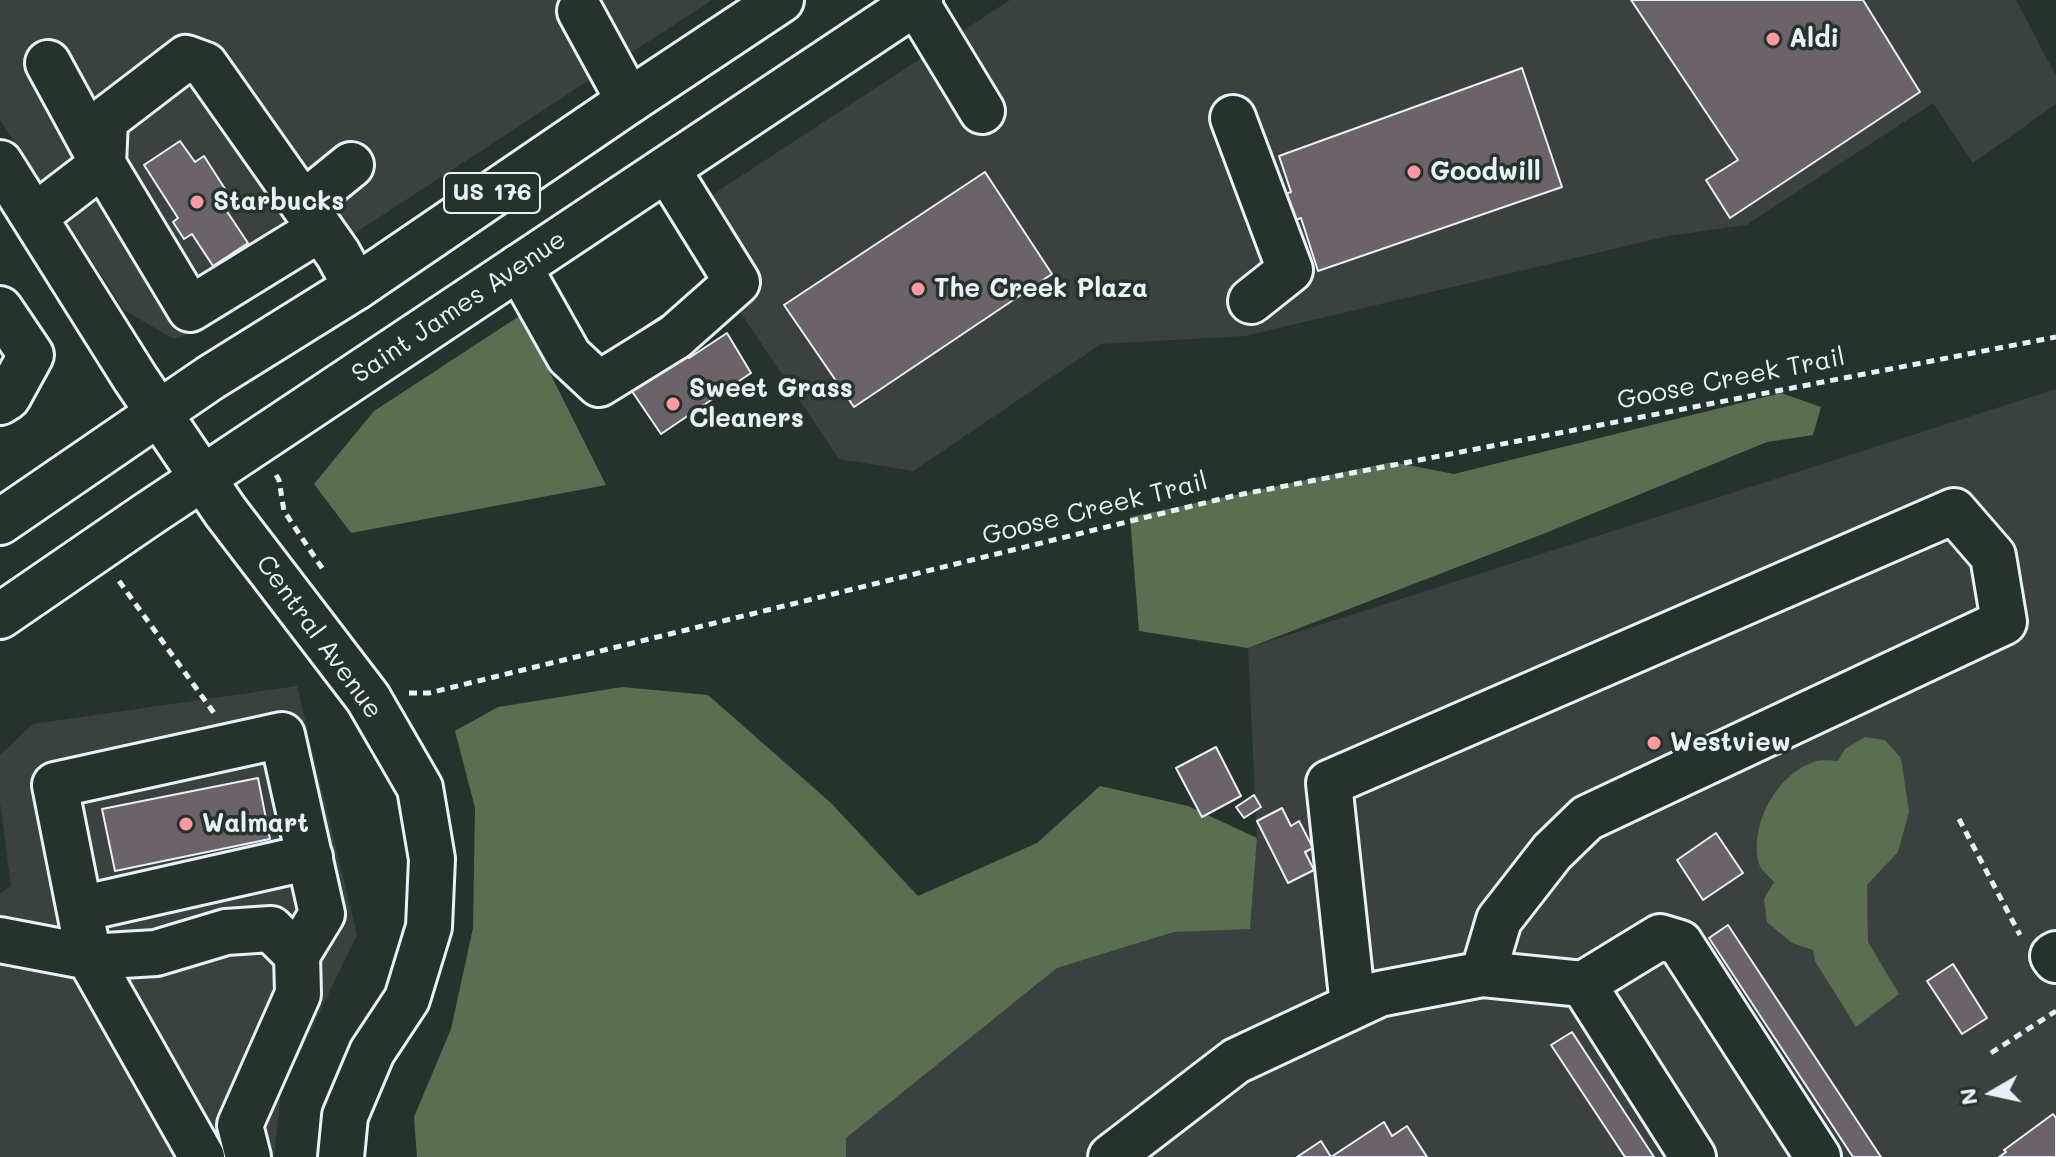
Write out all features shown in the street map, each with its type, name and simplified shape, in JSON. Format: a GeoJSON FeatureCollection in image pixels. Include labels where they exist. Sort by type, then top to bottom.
{"type":"FeatureCollection","features":[{"type":"Feature","properties":{"kind":"main road","name":"US 176"},"geometry":{"type":"LineString","coordinates":[[0,522],[210,378],[356,287],[781,0]]}},
{"type":"Feature","properties":{"kind":"main road"},"geometry":{"type":"LineString","coordinates":[[918,1],[982,111]]}},
{"type":"Feature","properties":{"kind":"main road","name":"Saint James Avenue"},"geometry":{"type":"LineString","coordinates":[[0,616],[918,1]]}},
{"type":"Feature","properties":{"kind":"main road"},"geometry":{"type":"LineString","coordinates":[[580,11],[629,101]]}},
{"type":"Feature","properties":{"kind":"main road"},"geometry":{"type":"LineString","coordinates":[[34,217],[103,164],[105,120],[186,58],[205,65],[356,287]]}},
{"type":"Feature","properties":{"kind":"main road"},"geometry":{"type":"LineString","coordinates":[[48,63],[103,164],[190,309],[311,217],[351,165]]}},
{"type":"Feature","properties":{"kind":"main road"},"geometry":{"type":"LineString","coordinates":[[1233,118],[1290,270],[1251,301]]}},
{"type":"Feature","properties":{"kind":"main road","name":"Central Avenue"},"geometry":{"type":"LineString","coordinates":[[0,163],[135,378],[203,478],[368,698],[420,788],[432,859],[429,927],[407,999],[372,1052],[345,1116],[341,1157]]}},
{"type":"Feature","properties":{"kind":"main road"},"geometry":{"type":"LineString","coordinates":[[519,267],[569,356],[599,384],[675,337],[737,282],[667,169]]}},
{"type":"Feature","properties":{"kind":"main road"},"geometry":{"type":"LineString","coordinates":[[0,309],[31,355],[8,397],[0,402]]}},
{"type":"Feature","properties":{"kind":"main road"},"geometry":{"type":"LineString","coordinates":[[1353,1006],[1329,783],[1954,511],[1993,556],[2004,622],[1587,818],[1552,852],[1499,920],[1483,974]]}},
{"type":"Feature","properties":{"kind":"main road"},"geometry":{"type":"LineString","coordinates":[[202,1157],[89,957],[55,785],[282,735],[322,914],[297,955],[298,994],[240,1125],[248,1157]]}},
{"type":"Feature","properties":{"kind":"main road"},"geometry":{"type":"LineString","coordinates":[[80,909],[310,857]]}},
{"type":"Feature","properties":{"kind":"main road"},"geometry":{"type":"LineString","coordinates":[[0,940],[89,957],[156,953],[226,932],[271,929],[297,955]]}},
{"type":"Feature","properties":{"kind":"main road"},"geometry":{"type":"LineString","coordinates":[[1111,1157],[1236,1061],[1379,994],[1483,974],[1583,984],[1660,937],[1680,943],[1818,1157]]}},
{"type":"Feature","properties":{"kind":"main road"},"geometry":{"type":"LineString","coordinates":[[1583,984],[1693,1157]]}},
{"type":"Feature","properties":{"kind":"path","name":"Goose Creek Trail"},"geometry":{"type":"LineString","coordinates":[[408,693],[429,693],[1233,496],[2056,337]]}},
{"type":"Feature","properties":{"kind":"path"},"geometry":{"type":"LineString","coordinates":[[273,470],[279,480],[284,511],[328,576]]}},
{"type":"Feature","properties":{"kind":"path"},"geometry":{"type":"LineString","coordinates":[[116,577],[237,745]]}},
{"type":"Feature","properties":{"kind":"path"},"geometry":{"type":"LineString","coordinates":[[1959,819],[2046,953]]}},
{"type":"Feature","properties":{"kind":"path"},"geometry":{"type":"LineString","coordinates":[[1991,1053],[2056,1011]]}},
{"type":"Feature","properties":{"kind":"shaded area"},"geometry":{"type":"Polygon","coordinates":[[[0,0],[712,0],[222,320],[174,339],[124,310],[0,120],[0,0]]]}},
{"type":"Feature","properties":{"kind":"shaded area"},"geometry":{"type":"Polygon","coordinates":[[[1010,0],[2016,0],[2056,76],[2056,104],[1973,163],[1933,103],[1746,225],[1668,236],[1245,336],[1101,344],[913,471],[839,459],[677,218],[1010,0]]]}},
{"type":"Feature","properties":{"kind":"shaded area","name":"Westview"},"geometry":{"type":"Polygon","coordinates":[[[2056,389],[2056,1157],[846,1157],[846,1138],[1057,968],[1174,932],[1250,928],[1257,838],[1248,648],[2056,389]]]}},
{"type":"Feature","properties":{"kind":"shaded area"},"geometry":{"type":"Polygon","coordinates":[[[297,686],[357,935],[281,1092],[274,1157],[0,1157],[0,894],[11,886],[0,802],[0,755],[33,724],[297,686]]]}},
{"type":"Feature","properties":{"kind":"green space"},"geometry":{"type":"Polygon","coordinates":[[[521,315],[606,485],[351,533],[314,484],[374,411],[521,315]]]}},
{"type":"Feature","properties":{"kind":"green space"},"geometry":{"type":"Polygon","coordinates":[[[1781,393],[1821,407],[1813,435],[1767,442],[1548,532],[1248,648],[1139,631],[1130,517],[1392,462],[1454,474],[1781,393]]]}},
{"type":"Feature","properties":{"kind":"green space"},"geometry":{"type":"Polygon","coordinates":[[[622,687],[708,695],[831,803],[918,896],[1037,843],[1100,786],[1188,806],[1257,838],[1250,929],[1174,932],[1057,968],[846,1138],[846,1157],[417,1157],[414,1117],[451,1029],[473,928],[475,808],[455,731],[498,707],[622,687]]]}},
{"type":"Feature","properties":{"kind":"green space"},"geometry":{"type":"Polygon","coordinates":[[[1865,737],[1885,740],[1901,758],[1909,812],[1898,852],[1867,885],[1868,942],[1899,994],[1856,1027],[1815,961],[1813,950],[1792,943],[1767,922],[1764,899],[1774,882],[1760,866],[1757,848],[1762,818],[1788,778],[1814,762],[1838,761],[1845,749],[1865,737]]]}},
{"type":"Feature","properties":{"kind":"building"},"geometry":{"type":"Polygon","coordinates":[[[1631,0],[1863,0],[1920,92],[1730,218],[1706,180],[1738,160],[1631,0]]]}},
{"type":"Feature","properties":{"kind":"building"},"geometry":{"type":"Polygon","coordinates":[[[1522,68],[1562,187],[1318,271],[1301,218],[1252,236],[1242,208],[1291,192],[1279,156],[1522,68]]]}},
{"type":"Feature","properties":{"kind":"building"},"geometry":{"type":"Polygon","coordinates":[[[180,141],[195,162],[204,156],[227,192],[218,198],[248,243],[213,266],[192,234],[184,239],[173,222],[178,218],[144,165],[180,141]]]}},
{"type":"Feature","properties":{"kind":"building","name":"The Creek Plaza"},"geometry":{"type":"Polygon","coordinates":[[[985,172],[1052,274],[854,407],[784,305],[985,172]]]}},
{"type":"Feature","properties":{"kind":"building","name":"Sweet Grass Cleaners"},"geometry":{"type":"Polygon","coordinates":[[[662,316],[689,358],[727,333],[751,373],[661,434],[606,353],[662,316]]]}},
{"type":"Feature","properties":{"kind":"building"},"geometry":{"type":"Polygon","coordinates":[[[1216,747],[1241,796],[1202,817],[1176,768],[1216,747]]]}},
{"type":"Feature","properties":{"kind":"building"},"geometry":{"type":"Polygon","coordinates":[[[258,778],[270,839],[115,871],[102,809],[258,778]]]}},
{"type":"Feature","properties":{"kind":"building"},"geometry":{"type":"Polygon","coordinates":[[[1254,795],[1261,807],[1244,818],[1236,807],[1254,795]]]}},
{"type":"Feature","properties":{"kind":"building"},"geometry":{"type":"Polygon","coordinates":[[[1282,808],[1291,826],[1299,821],[1313,848],[1305,852],[1314,870],[1288,883],[1257,821],[1282,808]]]}},
{"type":"Feature","properties":{"kind":"building"},"geometry":{"type":"Polygon","coordinates":[[[1716,833],[1743,873],[1703,900],[1677,860],[1716,833]]]}},
{"type":"Feature","properties":{"kind":"building"},"geometry":{"type":"Polygon","coordinates":[[[1728,925],[1881,1157],[1853,1157],[1709,938],[1728,925]]]}},
{"type":"Feature","properties":{"kind":"building"},"geometry":{"type":"Polygon","coordinates":[[[1953,964],[1987,1018],[1962,1034],[1927,981],[1953,964]]]}},
{"type":"Feature","properties":{"kind":"building"},"geometry":{"type":"Polygon","coordinates":[[[1572,1032],[1654,1157],[1625,1157],[1551,1045],[1572,1032]]]}},
{"type":"Feature","properties":{"kind":"building"},"geometry":{"type":"Polygon","coordinates":[[[2053,1114],[2056,1118],[2056,1157],[1999,1157],[2006,1152],[2004,1150],[2053,1114]]]}},
{"type":"Feature","properties":{"kind":"building"},"geometry":{"type":"Polygon","coordinates":[[[1384,1122],[1392,1136],[1407,1126],[1427,1157],[1331,1157],[1384,1122]]]}},
{"type":"Feature","properties":{"kind":"building"},"geometry":{"type":"Polygon","coordinates":[[[1321,1141],[1331,1157],[1297,1157],[1321,1141]]]}},
{"type":"Feature","properties":{"kind":"place","name":"Aldi"},"geometry":{"type":"Point","coordinates":[1773,39]}},
{"type":"Feature","properties":{"kind":"place","name":"Goodwill"},"geometry":{"type":"Point","coordinates":[1414,172]}},
{"type":"Feature","properties":{"kind":"place","name":"Starbucks"},"geometry":{"type":"Point","coordinates":[197,202]}},
{"type":"Feature","properties":{"kind":"place","name":"The Creek Plaza"},"geometry":{"type":"Point","coordinates":[918,289]}},
{"type":"Feature","properties":{"kind":"place","name":"Sweet Grass Cleaners"},"geometry":{"type":"Point","coordinates":[673,404]}},
{"type":"Feature","properties":{"kind":"place","name":"Westview"},"geometry":{"type":"Point","coordinates":[1654,743]}},
{"type":"Feature","properties":{"kind":"place","name":"Walmart"},"geometry":{"type":"Point","coordinates":[186,824]}}]}
